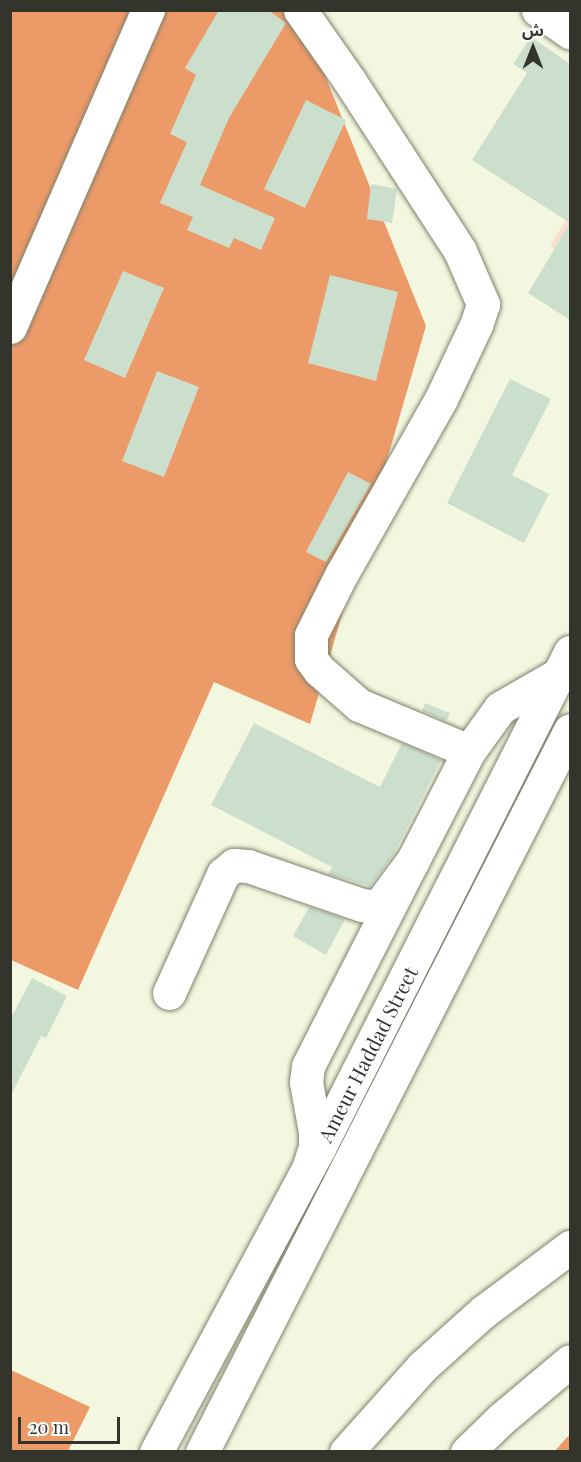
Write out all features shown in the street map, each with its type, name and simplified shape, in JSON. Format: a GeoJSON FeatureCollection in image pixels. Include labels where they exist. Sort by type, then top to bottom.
{"type":"FeatureCollection","features":[{"type":"Feature","properties":{"kind":"main road"},"geometry":{"type":"LineString","coordinates":[[10,327],[148,10]]}},
{"type":"Feature","properties":{"kind":"main road"},"geometry":{"type":"LineString","coordinates":[[300,10],[349,80],[460,251],[483,304],[476,326],[441,399],[342,573],[311,635],[311,659],[319,670],[358,705],[469,751]]}},
{"type":"Feature","properties":{"kind":"main road"},"geometry":{"type":"LineString","coordinates":[[538,10],[570,32]]}},
{"type":"Feature","properties":{"kind":"main road"},"geometry":{"type":"LineString","coordinates":[[309,1165],[315,1147],[315,1132],[306,1082],[308,1066],[413,860],[469,751],[500,708],[565,663]]}},
{"type":"Feature","properties":{"kind":"main road","name":"Ameur Haddad Street"},"geometry":{"type":"LineString","coordinates":[[156,1452],[309,1165],[565,663]]}},
{"type":"Feature","properties":{"kind":"main road","name":"Ameur Haddad Street"},"geometry":{"type":"LineString","coordinates":[[202,1452],[570,730]]}},
{"type":"Feature","properties":{"kind":"main road"},"geometry":{"type":"LineString","coordinates":[[169,993],[223,874],[234,865],[248,866],[362,905],[378,907],[413,860]]}},
{"type":"Feature","properties":{"kind":"main road"},"geometry":{"type":"LineString","coordinates":[[346,1452],[423,1366],[483,1312],[570,1247]]}},
{"type":"Feature","properties":{"kind":"main road"},"geometry":{"type":"LineString","coordinates":[[467,1452],[501,1419],[570,1361]]}},
{"type":"Feature","properties":{"kind":"shaded area"},"geometry":{"type":"Polygon","coordinates":[[[11,11],[299,11],[426,326],[310,724],[214,682],[78,990],[11,960],[11,11]]]}},
{"type":"Feature","properties":{"kind":"shaded area"},"geometry":{"type":"Polygon","coordinates":[[[570,213],[570,258],[550,246],[570,213]]]}},
{"type":"Feature","properties":{"kind":"shaded area"},"geometry":{"type":"Polygon","coordinates":[[[11,1370],[90,1407],[68,1451],[11,1451],[11,1370]]]}},
{"type":"Feature","properties":{"kind":"shaded area"},"geometry":{"type":"Polygon","coordinates":[[[570,1436],[570,1451],[555,1451],[567,1437],[570,1436]]]}},
{"type":"Feature","properties":{"kind":"building"},"geometry":{"type":"Polygon","coordinates":[[[219,10],[268,10],[286,23],[229,118],[200,185],[275,218],[261,250],[234,238],[229,248],[187,230],[193,217],[160,203],[187,142],[170,134],[196,75],[185,68],[219,10]]]}},
{"type":"Feature","properties":{"kind":"building"},"geometry":{"type":"Polygon","coordinates":[[[531,37],[570,64],[570,223],[472,160],[527,73],[513,64],[531,37]]]}},
{"type":"Feature","properties":{"kind":"building"},"geometry":{"type":"Polygon","coordinates":[[[306,100],[346,120],[305,208],[264,189],[306,100]]]}},
{"type":"Feature","properties":{"kind":"building"},"geometry":{"type":"Polygon","coordinates":[[[371,184],[397,189],[392,223],[367,219],[371,184]]]}},
{"type":"Feature","properties":{"kind":"building"},"geometry":{"type":"Polygon","coordinates":[[[570,223],[570,320],[528,293],[570,223]]]}},
{"type":"Feature","properties":{"kind":"building"},"geometry":{"type":"Polygon","coordinates":[[[123,271],[164,288],[125,378],[84,360],[123,271]]]}},
{"type":"Feature","properties":{"kind":"building"},"geometry":{"type":"Polygon","coordinates":[[[330,275],[398,292],[376,381],[308,363],[330,275]]]}},
{"type":"Feature","properties":{"kind":"building"},"geometry":{"type":"Polygon","coordinates":[[[157,371],[199,387],[164,477],[122,461],[157,371]]]}},
{"type":"Feature","properties":{"kind":"building"},"geometry":{"type":"Polygon","coordinates":[[[510,379],[551,399],[512,475],[549,494],[524,543],[447,503],[510,379]]]}},
{"type":"Feature","properties":{"kind":"building"},"geometry":{"type":"Polygon","coordinates":[[[348,472],[371,484],[326,562],[306,552],[348,472]]]}},
{"type":"Feature","properties":{"kind":"building"},"geometry":{"type":"Polygon","coordinates":[[[425,703],[450,713],[446,721],[422,711],[425,703]]]}},
{"type":"Feature","properties":{"kind":"building"},"geometry":{"type":"Polygon","coordinates":[[[254,723],[380,787],[402,743],[441,760],[392,857],[370,886],[328,874],[332,867],[211,805],[254,723]]]}},
{"type":"Feature","properties":{"kind":"building"},"geometry":{"type":"Polygon","coordinates":[[[309,907],[345,919],[326,955],[293,936],[309,907]]]}},
{"type":"Feature","properties":{"kind":"building"},"geometry":{"type":"Polygon","coordinates":[[[32,978],[67,996],[46,1038],[41,1036],[10,1097],[10,1020],[32,978]]]}}]}
